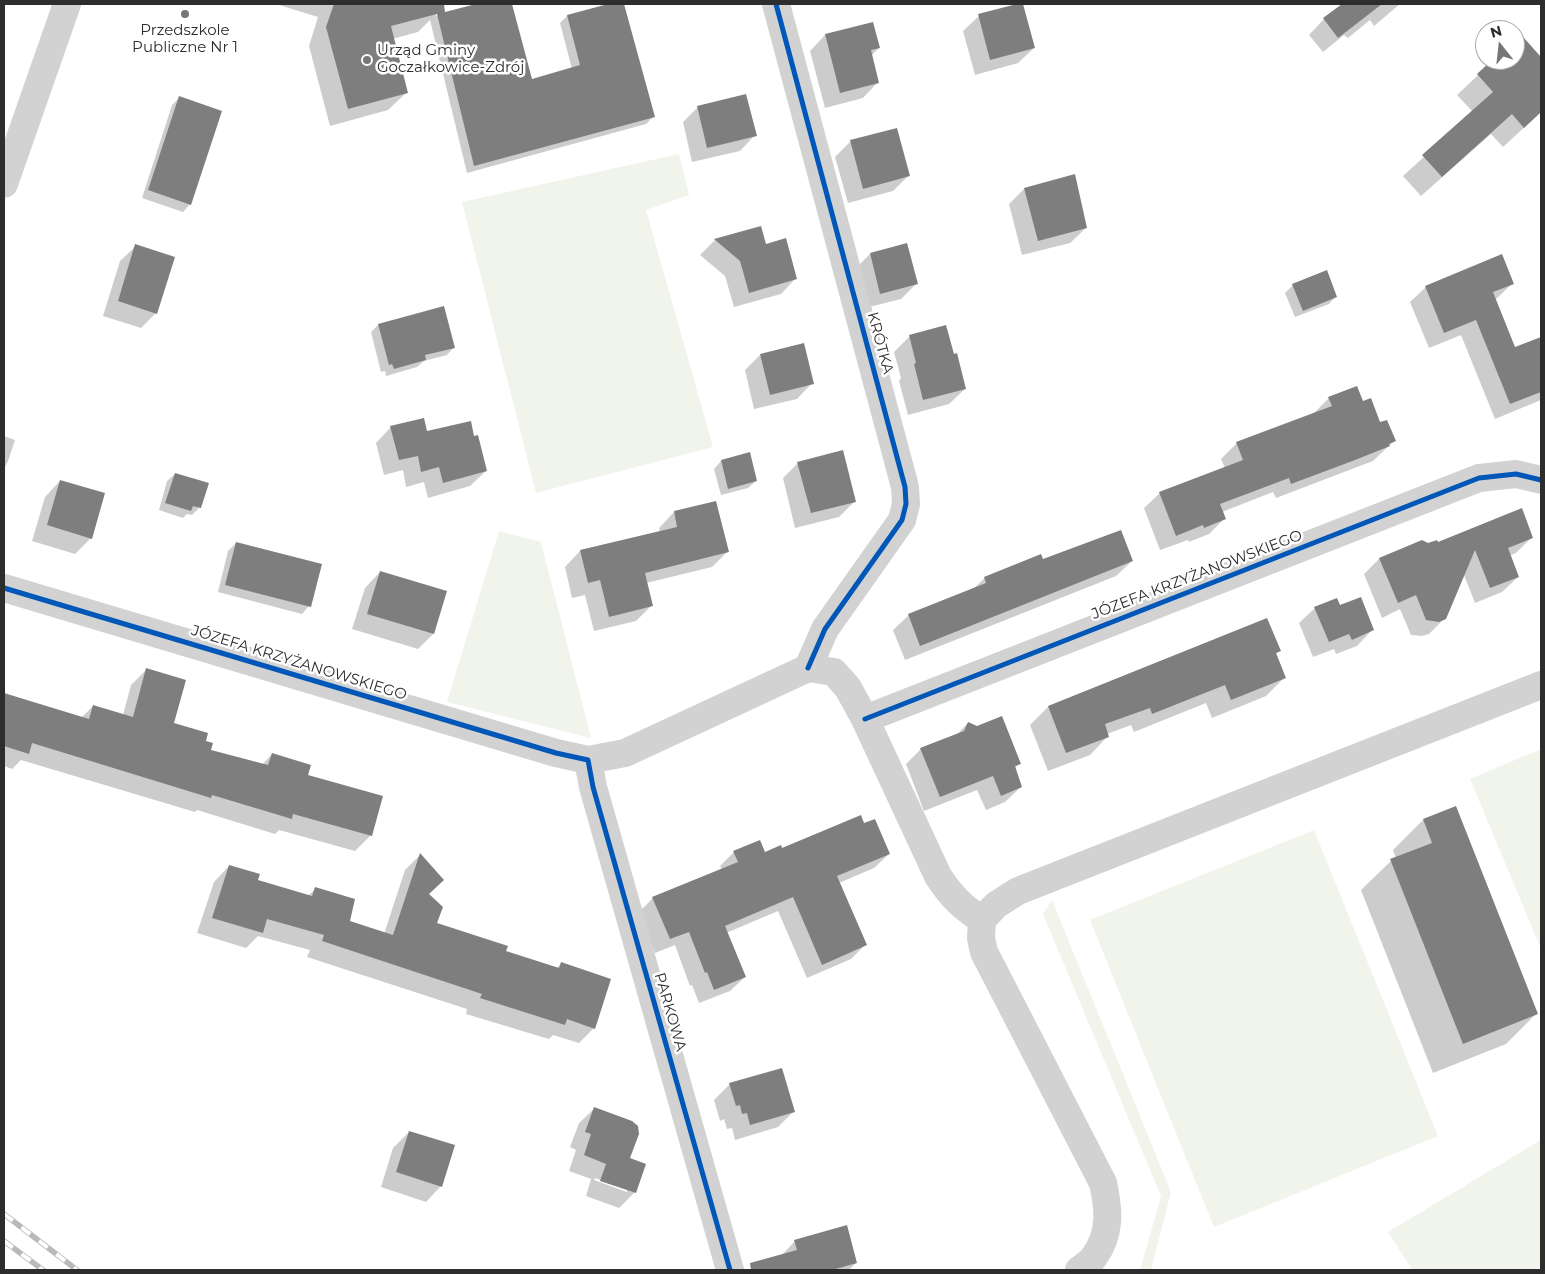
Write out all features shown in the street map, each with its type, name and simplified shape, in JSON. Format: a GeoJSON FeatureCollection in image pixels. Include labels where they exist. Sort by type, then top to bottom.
{"type":"FeatureCollection","features":[{"type":"Feature","properties":{"kind":"street"},"geometry":{"type":"LineString","coordinates":[[4,184],[67,4]]}},
{"type":"Feature","properties":{"kind":"street","name":"KRÓTKA"},"geometry":{"type":"LineString","coordinates":[[776,4],[905,488],[906,504],[902,520],[825,629],[808,668]]}},
{"type":"Feature","properties":{"kind":"street","name":"JÓZEFA KRZYŻANOWSKIEGO"},"geometry":{"type":"LineString","coordinates":[[865,719],[1479,478],[1516,474],[1541,480]]}},
{"type":"Feature","properties":{"kind":"street","name":"JÓZEFA KRZYŻANOWSKIEGO"},"geometry":{"type":"LineString","coordinates":[[4,588],[556,753],[588,760],[625,753],[808,668]]}},
{"type":"Feature","properties":{"kind":"street"},"geometry":{"type":"LineString","coordinates":[[808,668],[834,672],[848,688],[865,719],[938,876],[954,898],[982,920]]}},
{"type":"Feature","properties":{"kind":"street"},"geometry":{"type":"LineString","coordinates":[[1079,1270],[1094,1258],[1106,1233],[1108,1208],[1104,1183],[984,952],[981,938],[982,920],[996,905],[1018,891],[1541,685]]}},
{"type":"Feature","properties":{"kind":"street","name":"PARKOWA"},"geometry":{"type":"LineString","coordinates":[[588,760],[593,787],[730,1270]]}},
{"type":"Feature","properties":{"kind":"shaded area"},"geometry":{"type":"Polygon","coordinates":[[[679,154],[689,195],[646,210],[713,447],[536,493],[462,202],[679,154]]]}},
{"type":"Feature","properties":{"kind":"shaded area"},"geometry":{"type":"Polygon","coordinates":[[[499,531],[541,542],[591,738],[447,702],[499,531]]]}},
{"type":"Feature","properties":{"kind":"shaded area"},"geometry":{"type":"Polygon","coordinates":[[[1541,749],[1541,949],[1470,779],[1541,749]]]}},
{"type":"Feature","properties":{"kind":"shaded area"},"geometry":{"type":"Polygon","coordinates":[[[1314,830],[1438,1136],[1214,1227],[1090,920],[1314,830]]]}},
{"type":"Feature","properties":{"kind":"shaded area"},"geometry":{"type":"Polygon","coordinates":[[[1052,900],[1171,1192],[1151,1270],[1140,1270],[1161,1196],[1043,914],[1052,900]]]}},
{"type":"Feature","properties":{"kind":"shaded area"},"geometry":{"type":"Polygon","coordinates":[[[1541,1140],[1541,1270],[1412,1270],[1388,1232],[1541,1140]]]}},
{"type":"Feature","properties":{"kind":"building"},"geometry":{"type":"Polygon","coordinates":[[[334,4],[444,4],[445,12],[476,4],[512,4],[532,79],[580,65],[567,15],[608,4],[624,4],[655,117],[474,166],[437,14],[391,26],[408,93],[348,109],[326,27],[334,4]]]}},
{"type":"Feature","properties":{"kind":"building"},"geometry":{"type":"Polygon","coordinates":[[[1023,4],[1035,48],[990,60],[978,14],[1023,4]]]}},
{"type":"Feature","properties":{"kind":"building"},"geometry":{"type":"Polygon","coordinates":[[[1342,4],[1382,4],[1338,38],[1323,18],[1342,4]]]}},
{"type":"Feature","properties":{"kind":"building"},"geometry":{"type":"Polygon","coordinates":[[[873,22],[880,48],[871,50],[879,83],[840,93],[825,34],[873,22]]]}},
{"type":"Feature","properties":{"kind":"building"},"geometry":{"type":"Polygon","coordinates":[[[1525,39],[1541,57],[1541,112],[1524,128],[1512,114],[1442,177],[1422,155],[1493,92],[1477,74],[1481,70],[1525,70],[1525,39]]]}},
{"type":"Feature","properties":{"kind":"building"},"geometry":{"type":"Polygon","coordinates":[[[746,94],[757,136],[707,148],[697,106],[746,94]]]}},
{"type":"Feature","properties":{"kind":"building"},"geometry":{"type":"Polygon","coordinates":[[[179,96],[222,111],[191,205],[148,190],[179,96]]]}},
{"type":"Feature","properties":{"kind":"building"},"geometry":{"type":"Polygon","coordinates":[[[897,128],[910,176],[863,189],[850,140],[897,128]]]}},
{"type":"Feature","properties":{"kind":"building"},"geometry":{"type":"Polygon","coordinates":[[[1075,174],[1087,228],[1038,241],[1024,188],[1075,174]]]}},
{"type":"Feature","properties":{"kind":"building"},"geometry":{"type":"Polygon","coordinates":[[[761,226],[766,244],[786,238],[797,279],[749,293],[740,261],[714,239],[761,226]]]}},
{"type":"Feature","properties":{"kind":"building"},"geometry":{"type":"Polygon","coordinates":[[[907,243],[918,284],[880,294],[870,253],[907,243]]]}},
{"type":"Feature","properties":{"kind":"building"},"geometry":{"type":"Polygon","coordinates":[[[135,244],[175,257],[157,314],[118,301],[135,244]]]}},
{"type":"Feature","properties":{"kind":"building"},"geometry":{"type":"Polygon","coordinates":[[[1502,254],[1514,284],[1493,292],[1515,347],[1541,337],[1541,392],[1510,404],[1476,320],[1444,333],[1425,286],[1502,254]]]}},
{"type":"Feature","properties":{"kind":"building"},"geometry":{"type":"Polygon","coordinates":[[[1327,270],[1337,297],[1303,311],[1292,284],[1327,270]]]}},
{"type":"Feature","properties":{"kind":"building"},"geometry":{"type":"Polygon","coordinates":[[[444,306],[455,348],[425,355],[426,360],[394,369],[392,364],[389,365],[378,324],[444,306]]]}},
{"type":"Feature","properties":{"kind":"building"},"geometry":{"type":"Polygon","coordinates":[[[946,325],[954,354],[957,353],[966,389],[923,400],[909,335],[946,325]]]}},
{"type":"Feature","properties":{"kind":"building"},"geometry":{"type":"Polygon","coordinates":[[[804,343],[814,384],[770,395],[760,354],[804,343]]]}},
{"type":"Feature","properties":{"kind":"building"},"geometry":{"type":"Polygon","coordinates":[[[1357,386],[1363,401],[1371,398],[1380,422],[1387,420],[1396,441],[1389,444],[1390,446],[1291,484],[1289,478],[1220,504],[1226,519],[1204,528],[1203,525],[1176,536],[1159,492],[1243,460],[1236,442],[1332,406],[1328,397],[1357,386]]]}},
{"type":"Feature","properties":{"kind":"building"},"geometry":{"type":"Polygon","coordinates":[[[424,418],[427,431],[471,421],[474,436],[478,435],[487,471],[443,483],[439,467],[421,472],[418,456],[399,460],[390,426],[424,418]]]}},
{"type":"Feature","properties":{"kind":"building"},"geometry":{"type":"Polygon","coordinates":[[[843,450],[856,502],[811,513],[797,462],[843,450]]]}},
{"type":"Feature","properties":{"kind":"building"},"geometry":{"type":"Polygon","coordinates":[[[750,452],[757,481],[728,489],[721,460],[750,452]]]}},
{"type":"Feature","properties":{"kind":"building"},"geometry":{"type":"Polygon","coordinates":[[[175,473],[209,483],[201,508],[193,506],[191,511],[165,503],[175,473]]]}},
{"type":"Feature","properties":{"kind":"building"},"geometry":{"type":"Polygon","coordinates":[[[60,480],[105,493],[92,539],[47,525],[60,480]]]}},
{"type":"Feature","properties":{"kind":"building"},"geometry":{"type":"Polygon","coordinates":[[[716,501],[729,552],[645,573],[653,606],[609,617],[600,580],[588,583],[580,550],[677,527],[674,511],[716,501]]]}},
{"type":"Feature","properties":{"kind":"building"},"geometry":{"type":"Polygon","coordinates":[[[1522,508],[1533,538],[1508,548],[1519,577],[1490,588],[1475,550],[1446,619],[1439,622],[1426,620],[1416,595],[1398,603],[1379,558],[1422,540],[1428,543],[1437,540],[1438,542],[1522,508]]]}},
{"type":"Feature","properties":{"kind":"building"},"geometry":{"type":"Polygon","coordinates":[[[1121,530],[1133,561],[920,646],[908,614],[986,583],[984,577],[1041,554],[1043,559],[1121,530]]]}},
{"type":"Feature","properties":{"kind":"building"},"geometry":{"type":"Polygon","coordinates":[[[236,542],[322,564],[311,607],[225,585],[236,542]]]}},
{"type":"Feature","properties":{"kind":"building"},"geometry":{"type":"Polygon","coordinates":[[[380,571],[447,591],[434,634],[367,614],[380,571]]]}},
{"type":"Feature","properties":{"kind":"building"},"geometry":{"type":"Polygon","coordinates":[[[1361,597],[1374,630],[1352,640],[1349,634],[1329,642],[1314,607],[1337,598],[1340,605],[1361,597]]]}},
{"type":"Feature","properties":{"kind":"building"},"geometry":{"type":"Polygon","coordinates":[[[1267,618],[1281,651],[1276,653],[1286,678],[1231,700],[1225,685],[1152,714],[1150,708],[1105,724],[1109,737],[1066,753],[1048,706],[1267,618]]]}},
{"type":"Feature","properties":{"kind":"building"},"geometry":{"type":"Polygon","coordinates":[[[146,668],[186,680],[174,723],[208,733],[206,741],[213,743],[211,750],[268,765],[272,753],[311,765],[308,775],[383,796],[372,836],[293,814],[292,819],[212,795],[211,798],[32,743],[29,754],[4,746],[4,693],[89,719],[93,705],[133,717],[146,668]]]}},
{"type":"Feature","properties":{"kind":"building"},"geometry":{"type":"Polygon","coordinates":[[[1002,716],[1021,764],[1015,766],[1022,787],[1001,796],[993,776],[940,797],[920,748],[964,731],[968,722],[977,726],[1002,716]]]}},
{"type":"Feature","properties":{"kind":"building"},"geometry":{"type":"Polygon","coordinates":[[[1456,806],[1538,1014],[1463,1044],[1390,859],[1432,843],[1423,819],[1456,806]]]}},
{"type":"Feature","properties":{"kind":"building"},"geometry":{"type":"Polygon","coordinates":[[[861,815],[864,823],[875,819],[890,854],[837,876],[867,945],[822,965],[793,897],[725,926],[746,977],[714,990],[707,972],[705,973],[689,932],[670,939],[652,897],[738,862],[733,851],[760,840],[765,852],[781,845],[782,848],[861,815]]]}},
{"type":"Feature","properties":{"kind":"building"},"geometry":{"type":"Polygon","coordinates":[[[420,853],[444,880],[429,894],[443,907],[437,923],[508,946],[506,951],[559,968],[561,962],[611,979],[595,1029],[567,1019],[565,1025],[480,998],[482,994],[322,941],[324,935],[267,919],[263,933],[212,918],[229,865],[260,874],[258,880],[312,896],[315,887],[355,899],[350,921],[393,935],[420,853]]]}},
{"type":"Feature","properties":{"kind":"building"},"geometry":{"type":"Polygon","coordinates":[[[782,1068],[795,1112],[750,1125],[747,1113],[742,1114],[740,1105],[736,1106],[729,1083],[782,1068]]]}},
{"type":"Feature","properties":{"kind":"building"},"geometry":{"type":"Polygon","coordinates":[[[594,1107],[632,1121],[638,1126],[639,1134],[630,1158],[646,1164],[636,1193],[600,1181],[606,1164],[584,1155],[591,1134],[585,1132],[594,1107]]]}},
{"type":"Feature","properties":{"kind":"building"},"geometry":{"type":"Polygon","coordinates":[[[409,1131],[455,1145],[442,1187],[396,1172],[409,1131]]]}},
{"type":"Feature","properties":{"kind":"building"},"geometry":{"type":"Polygon","coordinates":[[[847,1225],[857,1263],[832,1270],[751,1270],[750,1263],[797,1250],[794,1240],[847,1225]]]}},
{"type":"Feature","properties":{"kind":"railway"},"geometry":{"type":"LineString","coordinates":[[4,1214],[77,1270]]}},
{"type":"Feature","properties":{"kind":"railway"},"geometry":{"type":"LineString","coordinates":[[4,1241],[43,1270]]}},
{"type":"Feature","properties":{"kind":"cycle path"},"geometry":{"type":"LineString","coordinates":[[776,4],[905,487],[906,504],[902,520],[825,629],[808,668]]}},
{"type":"Feature","properties":{"kind":"cycle path"},"geometry":{"type":"LineString","coordinates":[[865,719],[1479,478],[1516,474],[1541,480]]}},
{"type":"Feature","properties":{"kind":"cycle path"},"geometry":{"type":"LineString","coordinates":[[4,588],[556,753],[588,760],[593,787],[730,1270]]}},
{"type":"Feature","properties":{"kind":"place","name":"Przedszkole Publiczne Nr 1"},"geometry":{"type":"Point","coordinates":[185,14]}},
{"type":"Feature","properties":{"kind":"place","name":"Urząd Gminy Goczałkowice-Zdrój"},"geometry":{"type":"Point","coordinates":[367,60]}}]}
